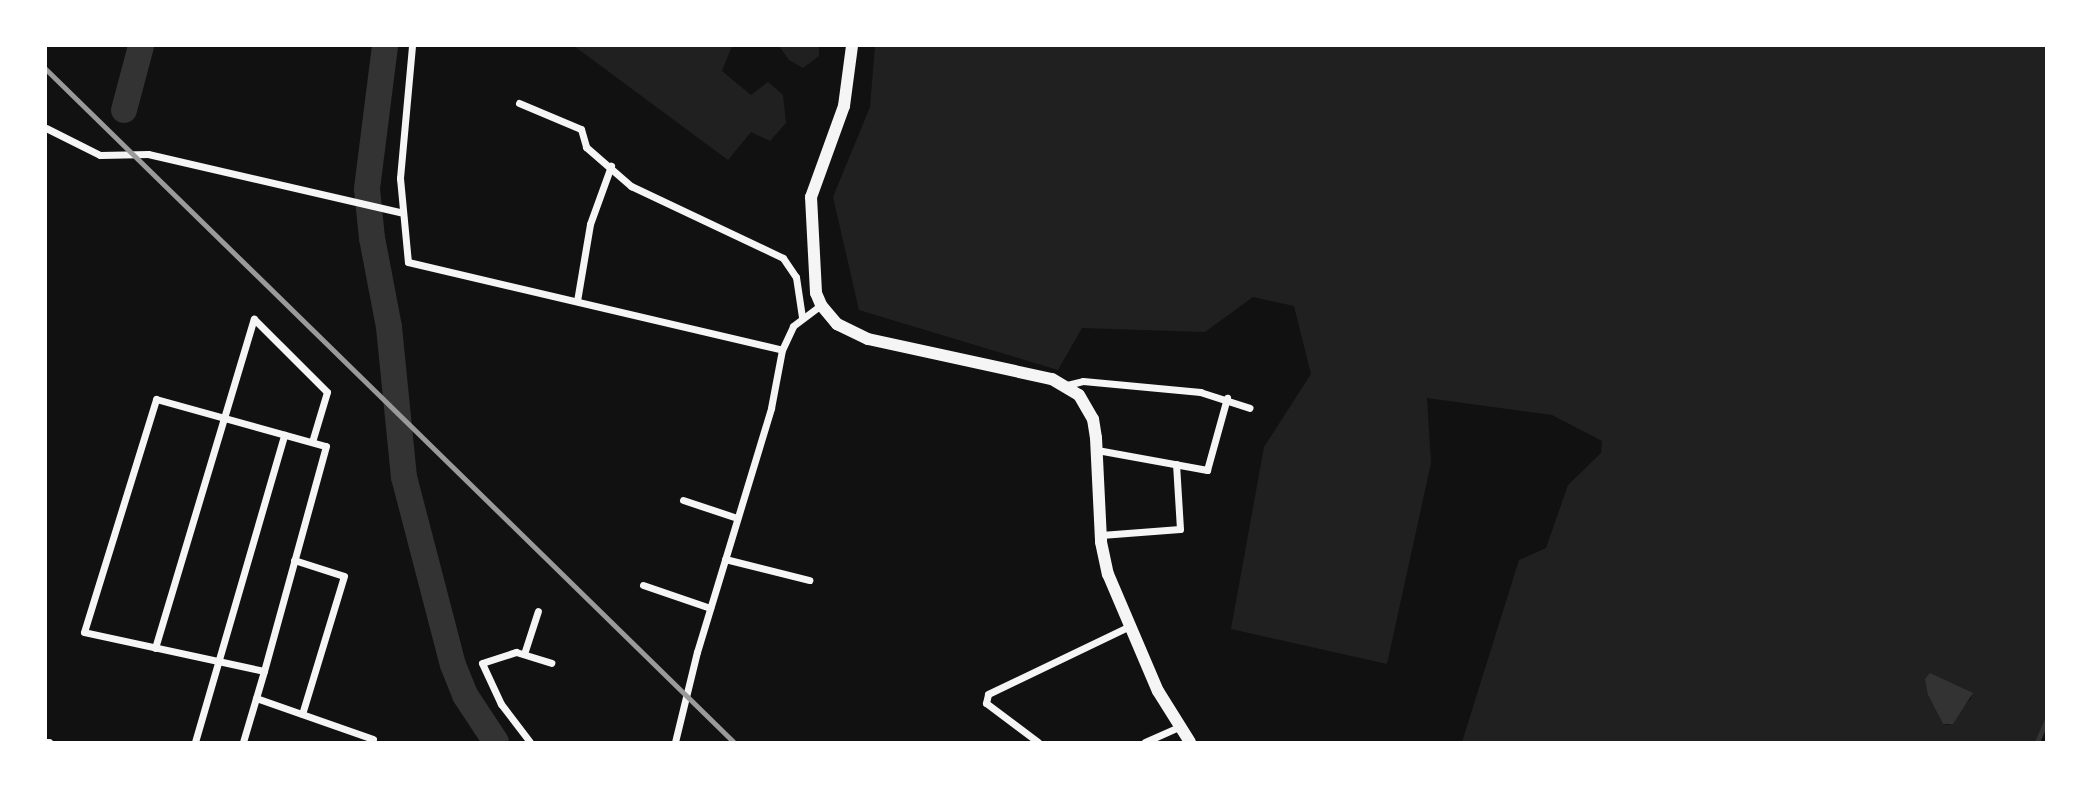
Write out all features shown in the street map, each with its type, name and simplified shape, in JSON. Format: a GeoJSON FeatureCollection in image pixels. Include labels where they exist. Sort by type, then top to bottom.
{"type":"FeatureCollection","features":[{"type":"Feature","properties":{"kind":"main road"},"geometry":{"type":"LineString","coordinates":[[852,46],[844,106],[811,197],[816,293],[821,305],[837,324],[867,339],[1067,385],[1093,419],[1101,535],[1108,574],[1178,727],[1190,743]]}},
{"type":"Feature","properties":{"kind":"street"},"geometry":{"type":"LineString","coordinates":[[412,46],[396,211],[408,262],[782,350]]}},
{"type":"Feature","properties":{"kind":"street"},"geometry":{"type":"LineString","coordinates":[[519,103],[581,130],[586,147],[631,186],[792,265],[802,317]]}},
{"type":"Feature","properties":{"kind":"street"},"geometry":{"type":"LineString","coordinates":[[46,128],[100,155],[148,154],[396,211]]}},
{"type":"Feature","properties":{"kind":"street"},"geometry":{"type":"LineString","coordinates":[[577,301],[590,224],[611,166]]}},
{"type":"Feature","properties":{"kind":"street"},"geometry":{"type":"LineString","coordinates":[[675,743],[710,608],[771,408],[782,350],[802,317],[821,305]]}},
{"type":"Feature","properties":{"kind":"street"},"geometry":{"type":"LineString","coordinates":[[155,648],[254,319],[327,392],[312,442]]}},
{"type":"Feature","properties":{"kind":"street"},"geometry":{"type":"LineString","coordinates":[[1067,385],[1083,381],[1227,398],[1250,408]]}},
{"type":"Feature","properties":{"kind":"street"},"geometry":{"type":"LineString","coordinates":[[1097,450],[1207,470],[1227,398]]}},
{"type":"Feature","properties":{"kind":"street"},"geometry":{"type":"LineString","coordinates":[[243,743],[264,671],[326,446],[222,420],[156,399],[84,632],[264,671]]}},
{"type":"Feature","properties":{"kind":"street"},"geometry":{"type":"LineString","coordinates":[[195,743],[284,435]]}},
{"type":"Feature","properties":{"kind":"street"},"geometry":{"type":"LineString","coordinates":[[1101,535],[1180,529],[1176,464]]}},
{"type":"Feature","properties":{"kind":"street"},"geometry":{"type":"LineString","coordinates":[[683,500],[737,518]]}},
{"type":"Feature","properties":{"kind":"street"},"geometry":{"type":"LineString","coordinates":[[725,559],[809,580]]}},
{"type":"Feature","properties":{"kind":"street"},"geometry":{"type":"LineString","coordinates":[[294,560],[344,576],[302,715]]}},
{"type":"Feature","properties":{"kind":"street"},"geometry":{"type":"LineString","coordinates":[[642,585],[710,608]]}},
{"type":"Feature","properties":{"kind":"street"},"geometry":{"type":"LineString","coordinates":[[524,654],[538,611]]}},
{"type":"Feature","properties":{"kind":"street"},"geometry":{"type":"LineString","coordinates":[[1038,743],[986,703],[988,694],[1130,626]]}},
{"type":"Feature","properties":{"kind":"street"},"geometry":{"type":"LineString","coordinates":[[530,743],[501,704],[482,663],[516,652],[551,663]]}},
{"type":"Feature","properties":{"kind":"street"},"geometry":{"type":"LineString","coordinates":[[256,698],[373,739]]}},
{"type":"Feature","properties":{"kind":"street"},"geometry":{"type":"LineString","coordinates":[[1144,743],[1178,727]]}},
{"type":"Feature","properties":{"kind":"shaded area"},"geometry":{"type":"Polygon","coordinates":[[[574,46],[732,46],[722,71],[751,95],[768,82],[783,95],[786,123],[770,141],[751,132],[728,160],[574,46]]]}},
{"type":"Feature","properties":{"kind":"shaded area"},"geometry":{"type":"Polygon","coordinates":[[[779,46],[819,46],[819,56],[803,68],[789,60],[779,46]]]}},
{"type":"Feature","properties":{"kind":"shaded area"},"geometry":{"type":"Polygon","coordinates":[[[875,46],[2046,46],[2046,719],[2036,742],[1462,742],[1519,560],[1546,548],[1568,485],[1601,453],[1602,441],[1552,415],[1427,398],[1431,463],[1387,664],[1231,629],[1264,447],[1311,374],[1294,306],[1253,297],[1205,332],[1082,328],[1058,370],[859,310],[833,197],[870,107],[875,46]],[[1928,695],[1943,724],[1948,725],[1972,697],[1928,695]]]}},
{"type":"Feature","properties":{"kind":"shaded area"},"geometry":{"type":"Polygon","coordinates":[[[1930,673],[1973,693],[1953,724],[1943,724],[1928,695],[1925,679],[1930,673]]]}},
{"type":"Feature","properties":{"kind":"waterway"},"geometry":{"type":"LineString","coordinates":[[124,110],[141,46]]}},
{"type":"Feature","properties":{"kind":"waterway"},"geometry":{"type":"LineString","coordinates":[[385,46],[367,189],[372,238],[389,327],[404,477],[453,665],[465,695],[496,742]]}},
{"type":"Feature","properties":{"kind":"waterway"},"geometry":{"type":"LineString","coordinates":[[2037,742],[2046,722]]}},
{"type":"Feature","properties":{"kind":"railway"},"geometry":{"type":"LineString","coordinates":[[46,69],[734,742]]}}]}
